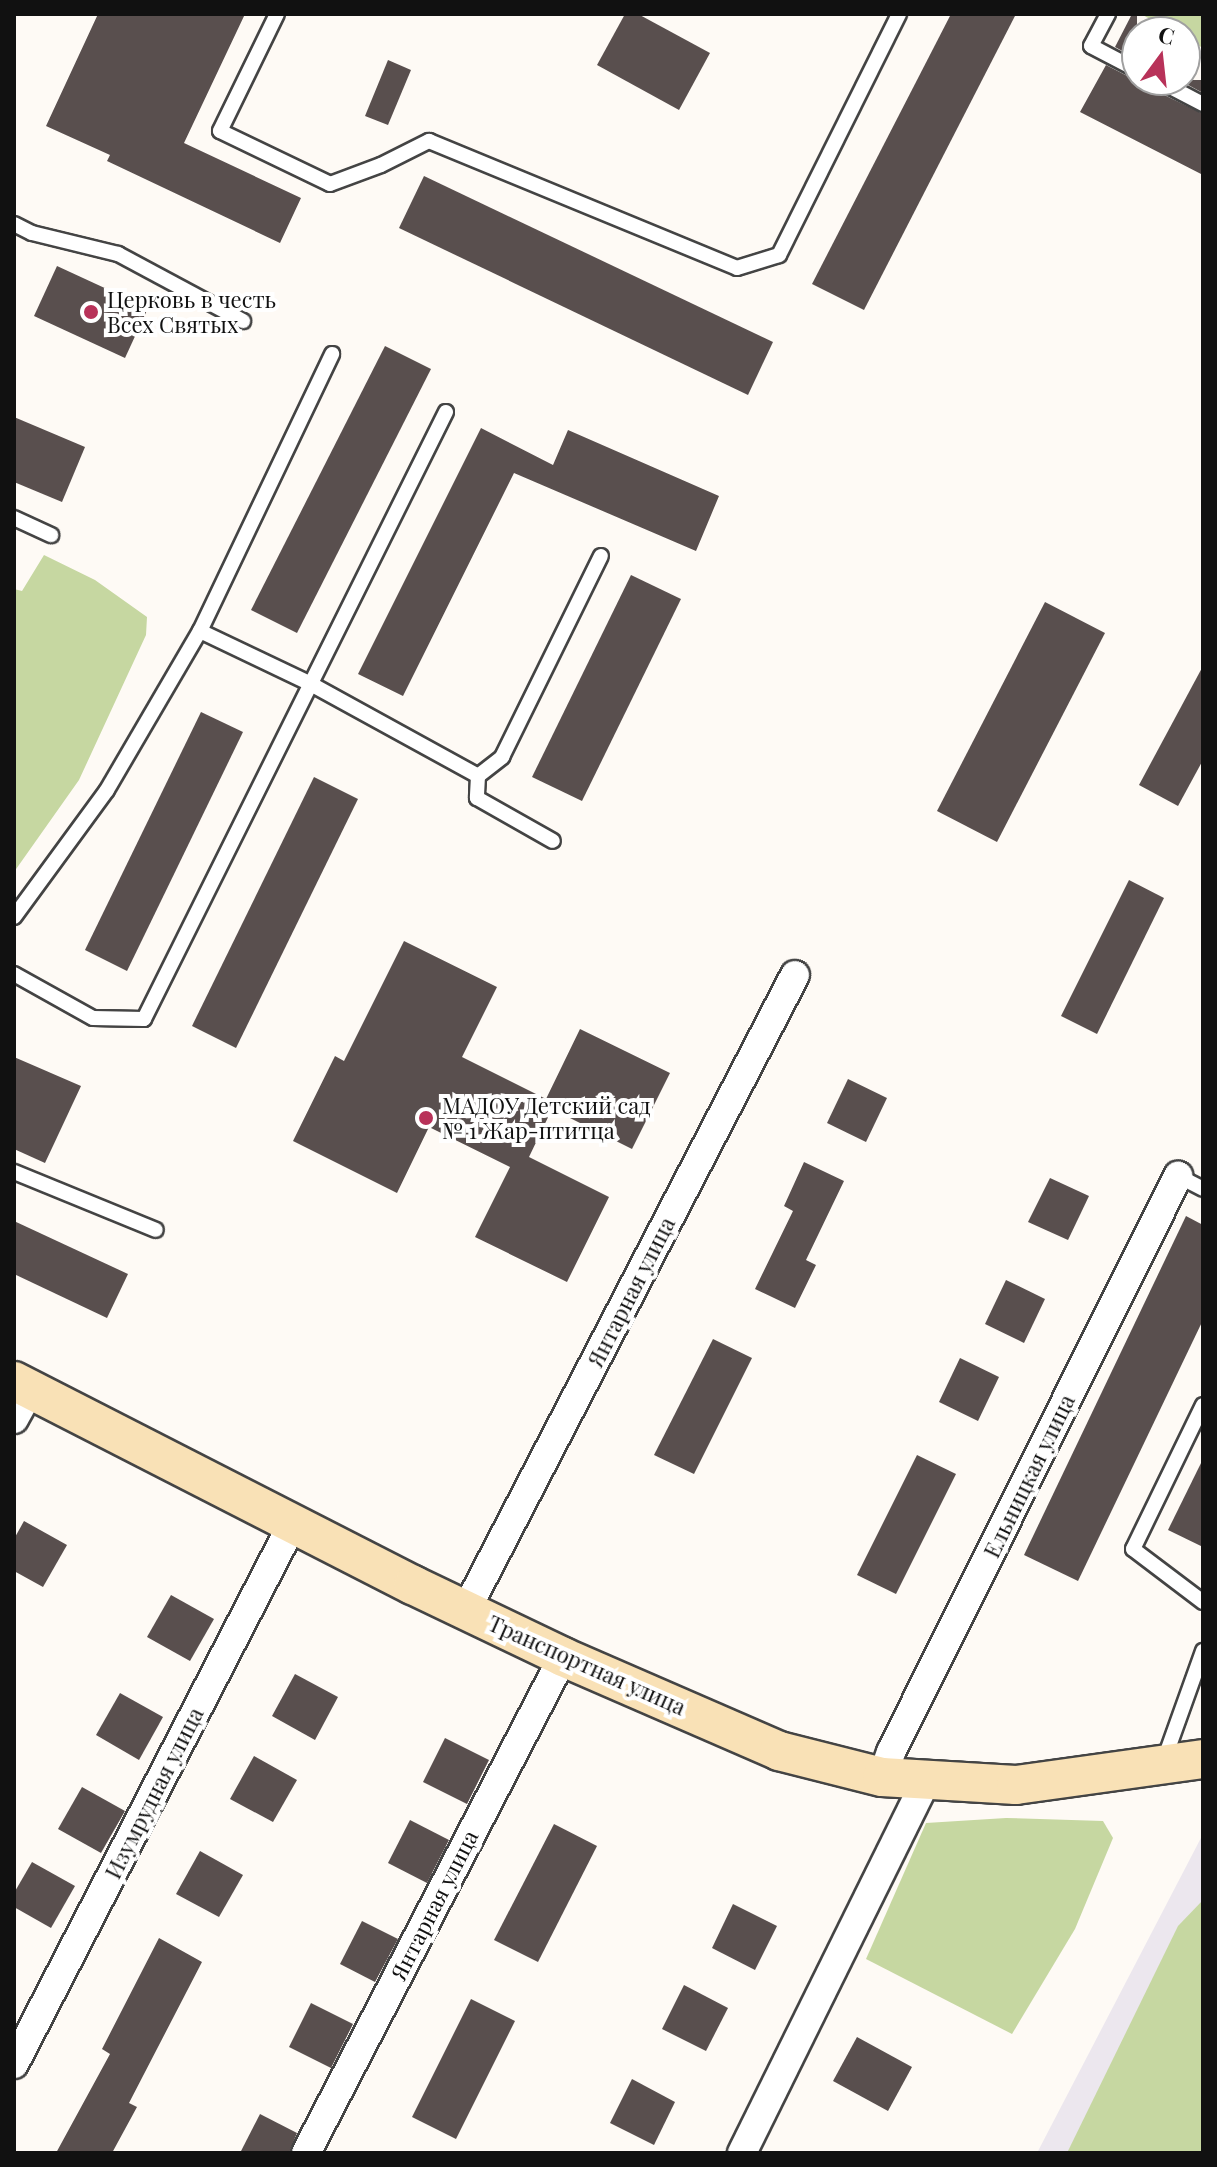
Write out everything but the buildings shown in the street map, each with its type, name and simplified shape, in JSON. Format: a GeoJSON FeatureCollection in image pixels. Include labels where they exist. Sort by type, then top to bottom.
{"type":"FeatureCollection","features":[{"type":"Feature","properties":{"kind":"street","name":"Янтарная улица"},"geometry":{"type":"LineString","coordinates":[[466,1610],[795,975]]}},
{"type":"Feature","properties":{"kind":"street","name":"Ельницкая улица"},"geometry":{"type":"LineString","coordinates":[[882,1777],[891,1752],[1178,1176]]}},
{"type":"Feature","properties":{"kind":"street","name":"Транспортная улица"},"geometry":{"type":"LineString","coordinates":[[19,1397],[294,1521],[563,1657],[779,1751],[882,1777],[1016,1785],[1203,1759]]}},
{"type":"Feature","properties":{"kind":"street","name":"Изумрудная улица"},"geometry":{"type":"LineString","coordinates":[[14,2064],[294,1521]]}},
{"type":"Feature","properties":{"kind":"street","name":"Янтарная улица"},"geometry":{"type":"LineString","coordinates":[[306,2153],[563,1657]]}},
{"type":"Feature","properties":{"kind":"street"},"geometry":{"type":"LineString","coordinates":[[742,2153],[926,1780]]}},
{"type":"Feature","properties":{"kind":"lane"},"geometry":{"type":"LineString","coordinates":[[277,14],[220,131],[330,184],[381,165],[429,141],[737,268],[779,255],[899,14]]}},
{"type":"Feature","properties":{"kind":"lane"},"geometry":{"type":"LineString","coordinates":[[1108,14],[1091,46],[1121,62]]}},
{"type":"Feature","properties":{"kind":"lane"},"geometry":{"type":"LineString","coordinates":[[14,224],[32,233],[118,254],[243,321]]}},
{"type":"Feature","properties":{"kind":"lane"},"geometry":{"type":"LineString","coordinates":[[14,917],[107,790],[200,631],[332,354]]}},
{"type":"Feature","properties":{"kind":"lane"},"geometry":{"type":"LineString","coordinates":[[14,974],[93,1018],[144,1019],[446,412]]}},
{"type":"Feature","properties":{"kind":"lane"},"geometry":{"type":"LineString","coordinates":[[14,518],[51,535]]}},
{"type":"Feature","properties":{"kind":"lane"},"geometry":{"type":"LineString","coordinates":[[553,841],[477,798],[478,776],[502,757],[601,556]]}},
{"type":"Feature","properties":{"kind":"lane"},"geometry":{"type":"LineString","coordinates":[[200,631],[309,683],[478,776]]}},
{"type":"Feature","properties":{"kind":"lane"},"geometry":{"type":"LineString","coordinates":[[14,1172],[156,1230]]}},
{"type":"Feature","properties":{"kind":"lane"},"geometry":{"type":"LineString","coordinates":[[1178,1176],[1203,1189]]}},
{"type":"Feature","properties":{"kind":"lane"},"geometry":{"type":"LineString","coordinates":[[1203,1405],[1133,1549],[1203,1602]]}},
{"type":"Feature","properties":{"kind":"lane"},"geometry":{"type":"LineString","coordinates":[[1163,1764],[1203,1651]]}},
{"type":"Feature","properties":{"kind":"shaded area"},"geometry":{"type":"Polygon","coordinates":[[[1203,1834],[1203,2153],[1037,2153],[1203,1834]]]}},
{"type":"Feature","properties":{"kind":"green space"},"geometry":{"type":"Polygon","coordinates":[[[1141,14],[1203,14],[1203,48],[1201,16],[1141,14]]]}},
{"type":"Feature","properties":{"kind":"green space"},"geometry":{"type":"Polygon","coordinates":[[[44,555],[95,580],[147,617],[146,635],[79,780],[14,872],[14,589],[22,591],[44,555]]]}},
{"type":"Feature","properties":{"kind":"green space"},"geometry":{"type":"Polygon","coordinates":[[[1006,1818],[1103,1821],[1113,1838],[1075,1929],[1012,2034],[866,1959],[926,1823],[1006,1818]]]}},
{"type":"Feature","properties":{"kind":"green space"},"geometry":{"type":"Polygon","coordinates":[[[1203,1900],[1203,2153],[1067,2153],[1178,1926],[1203,1900]]]}},
{"type":"Feature","properties":{"kind":"place","name":"Церковь в честь Всех Святых"},"geometry":{"type":"Point","coordinates":[91,312]}},
{"type":"Feature","properties":{"kind":"place","name":"МАДОУ Детский сад № 1 Жар-птитца"},"geometry":{"type":"Point","coordinates":[426,1118]}}]}
